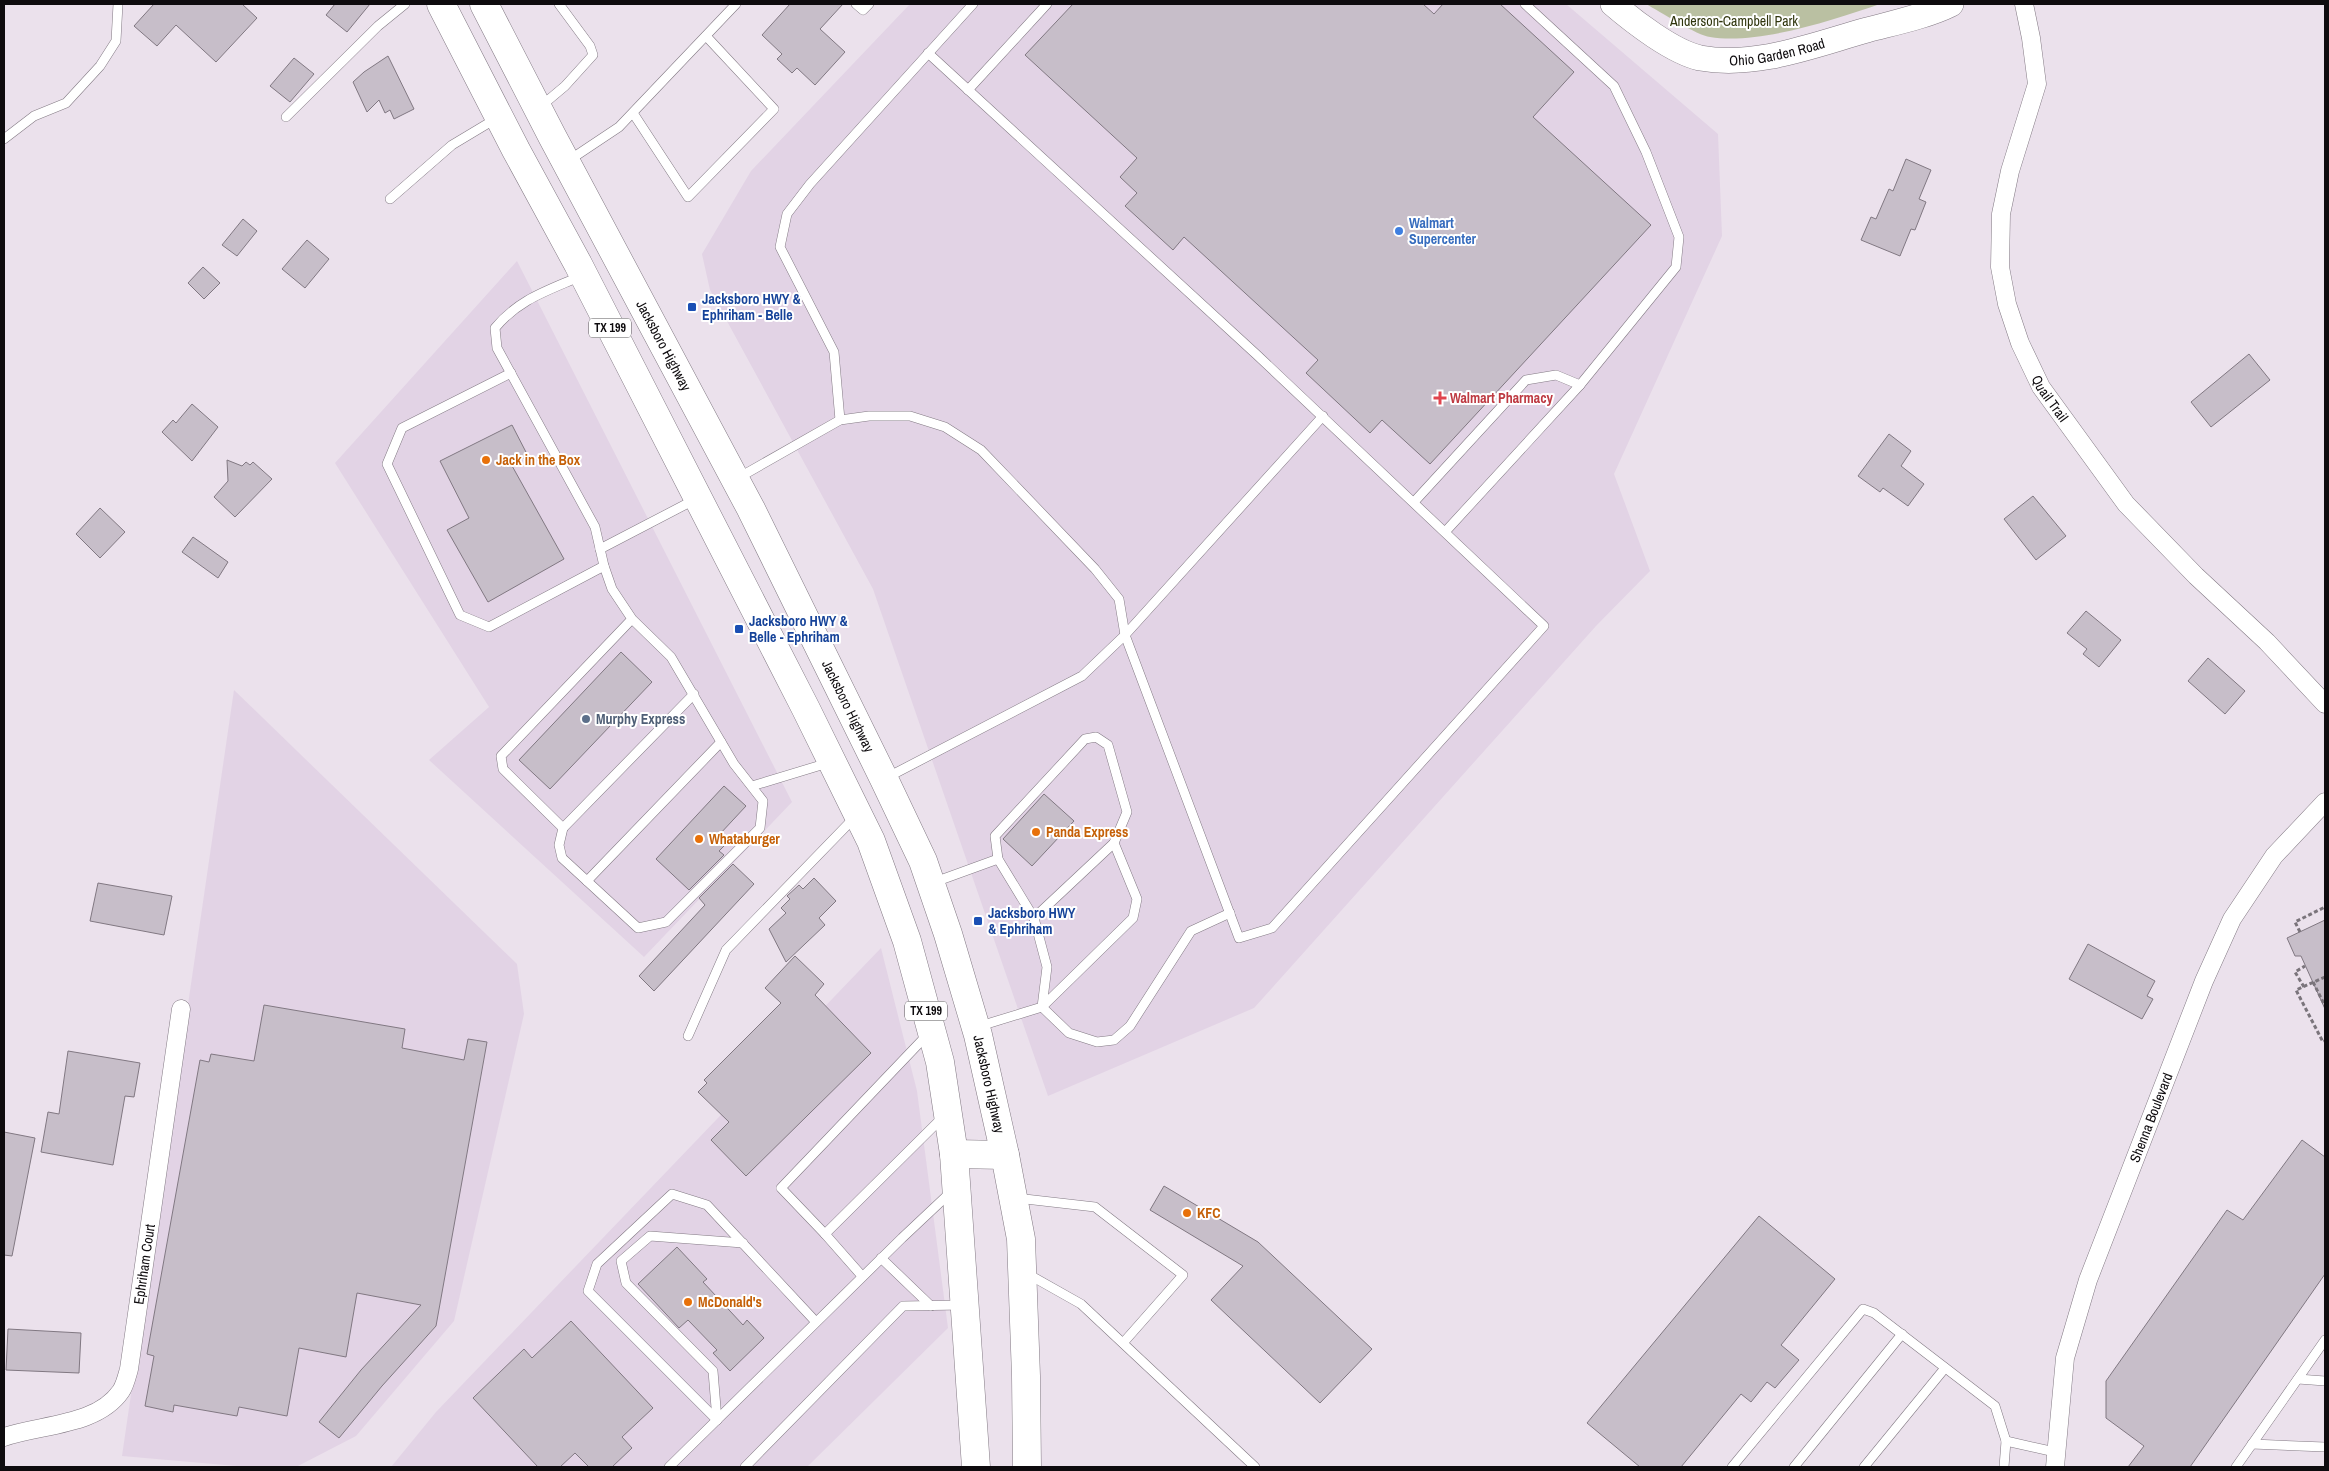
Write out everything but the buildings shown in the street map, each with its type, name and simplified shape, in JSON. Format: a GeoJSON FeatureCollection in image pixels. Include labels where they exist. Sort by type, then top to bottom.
{"type":"FeatureCollection","features":[{"type":"Feature","properties":{"kind":"main road","name":"TX 199"},"geometry":{"type":"LineString","coordinates":[[441,4],[583,275],[871,841],[907,941],[940,1062],[954,1154],[963,1304],[976,1467]]}},
{"type":"Feature","properties":{"kind":"main road","name":"Jacksboro Highway"},"geometry":{"type":"LineString","coordinates":[[484,4],[736,480],[923,861],[976,1027],[1005,1155],[1021,1238],[1027,1467]]}},
{"type":"Feature","properties":{"kind":"main road"},"geometry":{"type":"LineString","coordinates":[[696,498],[736,480]]}},
{"type":"Feature","properties":{"kind":"main road"},"geometry":{"type":"LineString","coordinates":[[954,1154],[1005,1155]]}},
{"type":"Feature","properties":{"kind":"main road"},"geometry":{"type":"LineString","coordinates":[[970,1467],[972,1412]]}},
{"type":"Feature","properties":{"kind":"street","name":"Ohio Garden Road"},"geometry":{"type":"LineString","coordinates":[[1613,4],[1663,41],[1698,58],[1739,61],[1768,58],[1951,4]]}},
{"type":"Feature","properties":{"kind":"street","name":"Quail Trail"},"geometry":{"type":"LineString","coordinates":[[2024,4],[2030,28],[2037,84],[2010,171],[2001,214],[2000,267],[2007,304],[2020,343],[2041,388],[2126,504],[2196,576],[2266,642],[2325,704]]}},
{"type":"Feature","properties":{"kind":"street","name":"Shenna Boulevard"},"geometry":{"type":"LineString","coordinates":[[2055,1460],[2065,1358],[2088,1280],[2204,981],[2232,919],[2274,856],[2325,802]]}},
{"type":"Feature","properties":{"kind":"street","name":"Ephriham Court"},"geometry":{"type":"LineString","coordinates":[[4,1437],[93,1415],[108,1407],[122,1390],[129,1369],[181,1009]]}},
{"type":"Feature","properties":{"kind":"lane"},"geometry":{"type":"LineString","coordinates":[[4,140],[34,116],[66,103],[100,66],[116,41],[118,4]]}},
{"type":"Feature","properties":{"kind":"lane"},"geometry":{"type":"LineString","coordinates":[[286,117],[378,26],[405,4]]}},
{"type":"Feature","properties":{"kind":"lane"},"geometry":{"type":"LineString","coordinates":[[538,108],[565,86],[593,55],[590,46],[559,4]]}},
{"type":"Feature","properties":{"kind":"lane"},"geometry":{"type":"LineString","coordinates":[[566,162],[619,127],[736,4]]}},
{"type":"Feature","properties":{"kind":"lane"},"geometry":{"type":"LineString","coordinates":[[856,4],[863,10],[868,4]]}},
{"type":"Feature","properties":{"kind":"lane"},"geometry":{"type":"LineString","coordinates":[[840,420],[834,352],[780,247],[787,214],[810,184],[973,4]]}},
{"type":"Feature","properties":{"kind":"lane"},"geometry":{"type":"LineString","coordinates":[[968,90],[1047,4]]}},
{"type":"Feature","properties":{"kind":"lane"},"geometry":{"type":"LineString","coordinates":[[1445,532],[1580,385],[1676,267],[1679,237],[1646,152],[1614,86],[1525,4]]}},
{"type":"Feature","properties":{"kind":"lane"},"geometry":{"type":"LineString","coordinates":[[633,113],[688,197],[774,109],[706,36]]}},
{"type":"Feature","properties":{"kind":"lane"},"geometry":{"type":"LineString","coordinates":[[736,480],[840,420],[869,416],[910,416],[945,427],[981,450],[1096,569],[1119,599],[1125,635],[1239,938],[1272,928],[1544,626],[1323,416],[928,53]]}},
{"type":"Feature","properties":{"kind":"lane"},"geometry":{"type":"LineString","coordinates":[[390,199],[452,146],[499,117]]}},
{"type":"Feature","properties":{"kind":"lane"},"geometry":{"type":"LineString","coordinates":[[583,275],[529,299],[508,312],[495,328],[497,348],[595,527],[604,566],[612,589],[632,619],[671,657],[694,694],[734,764],[763,801],[760,828],[666,922],[638,928],[562,858],[559,845],[563,828],[694,694]]}},
{"type":"Feature","properties":{"kind":"lane"},"geometry":{"type":"LineString","coordinates":[[511,373],[402,428],[387,464],[391,473],[460,615],[489,627],[604,566]]}},
{"type":"Feature","properties":{"kind":"lane"},"geometry":{"type":"LineString","coordinates":[[1414,502],[1526,380],[1556,375],[1580,385]]}},
{"type":"Feature","properties":{"kind":"lane"},"geometry":{"type":"LineString","coordinates":[[884,779],[1082,676],[1125,635],[1323,416]]}},
{"type":"Feature","properties":{"kind":"lane"},"geometry":{"type":"LineString","coordinates":[[600,549],[696,498]]}},
{"type":"Feature","properties":{"kind":"lane"},"geometry":{"type":"LineString","coordinates":[[563,828],[503,769],[501,756],[632,619]]}},
{"type":"Feature","properties":{"kind":"lane"},"geometry":{"type":"LineString","coordinates":[[1034,918],[1114,842],[1127,812],[1108,745],[1096,737],[1085,738],[995,836],[998,859],[1034,918],[1047,967],[1042,1007]]}},
{"type":"Feature","properties":{"kind":"lane"},"geometry":{"type":"LineString","coordinates":[[588,881],[721,742]]}},
{"type":"Feature","properties":{"kind":"lane"},"geometry":{"type":"LineString","coordinates":[[752,786],[832,762]]}},
{"type":"Feature","properties":{"kind":"lane"},"geometry":{"type":"LineString","coordinates":[[688,1036],[726,950],[858,814]]}},
{"type":"Feature","properties":{"kind":"lane"},"geometry":{"type":"LineString","coordinates":[[976,1027],[1042,1007],[1132,918],[1137,899],[1114,842]]}},
{"type":"Feature","properties":{"kind":"lane"},"geometry":{"type":"LineString","coordinates":[[931,884],[998,859]]}},
{"type":"Feature","properties":{"kind":"lane"},"geometry":{"type":"LineString","coordinates":[[1042,1007],[1069,1033],[1097,1042],[1114,1040],[1130,1026],[1191,932],[1230,913]]}},
{"type":"Feature","properties":{"kind":"lane"},"geometry":{"type":"LineString","coordinates":[[862,1276],[781,1188],[931,1030]]}},
{"type":"Feature","properties":{"kind":"lane"},"geometry":{"type":"LineString","coordinates":[[825,1234],[948,1112]]}},
{"type":"Feature","properties":{"kind":"lane"},"geometry":{"type":"LineString","coordinates":[[669,1467],[862,1276],[956,1188]]}},
{"type":"Feature","properties":{"kind":"lane"},"geometry":{"type":"LineString","coordinates":[[717,1420],[588,1291],[597,1264],[672,1194],[707,1205],[816,1322]]}},
{"type":"Feature","properties":{"kind":"lane"},"geometry":{"type":"LineString","coordinates":[[1013,1198],[1095,1207],[1183,1275],[1123,1343]]}},
{"type":"Feature","properties":{"kind":"lane"},"geometry":{"type":"LineString","coordinates":[[717,1420],[714,1371],[626,1283],[621,1261],[650,1236],[743,1244]]}},
{"type":"Feature","properties":{"kind":"lane"},"geometry":{"type":"LineString","coordinates":[[881,1258],[931,1306]]}},
{"type":"Feature","properties":{"kind":"lane"},"geometry":{"type":"LineString","coordinates":[[1022,1271],[1081,1304],[1255,1467]]}},
{"type":"Feature","properties":{"kind":"lane"},"geometry":{"type":"LineString","coordinates":[[745,1467],[903,1306],[963,1304]]}},
{"type":"Feature","properties":{"kind":"lane"},"geometry":{"type":"LineString","coordinates":[[1732,1467],[1863,1309],[1874,1313],[1995,1406],[2006,1441],[2004,1467]]}},
{"type":"Feature","properties":{"kind":"lane"},"geometry":{"type":"LineString","coordinates":[[1794,1467],[1902,1334]]}},
{"type":"Feature","properties":{"kind":"lane"},"geometry":{"type":"LineString","coordinates":[[2236,1467],[2325,1340]]}},
{"type":"Feature","properties":{"kind":"lane"},"geometry":{"type":"LineString","coordinates":[[1864,1467],[1945,1368]]}},
{"type":"Feature","properties":{"kind":"lane"},"geometry":{"type":"LineString","coordinates":[[2298,1379],[2325,1381]]}},
{"type":"Feature","properties":{"kind":"lane"},"geometry":{"type":"LineString","coordinates":[[2006,1441],[2055,1460]]}},
{"type":"Feature","properties":{"kind":"lane"},"geometry":{"type":"LineString","coordinates":[[2252,1444],[2325,1447]]}},
{"type":"Feature","properties":{"kind":"lane"},"geometry":{"type":"LineString","coordinates":[[1875,1467],[1876,1452]]}},
{"type":"Feature","properties":{"kind":"path"},"geometry":{"type":"LineString","coordinates":[[2300,932],[2295,922],[2325,907]]}},
{"type":"Feature","properties":{"kind":"path"},"geometry":{"type":"LineString","coordinates":[[2304,987],[2295,972],[2306,966]]}},
{"type":"Feature","properties":{"kind":"path"},"geometry":{"type":"LineString","coordinates":[[2325,977],[2296,990],[2323,1042],[2325,1041]]}},
{"type":"Feature","properties":{"kind":"path"},"geometry":{"type":"LineString","coordinates":[[2313,982],[2324,1004]]}},
{"type":"Feature","properties":{"kind":"shaded area"},"geometry":{"type":"Polygon","coordinates":[[[910,4],[1566,4],[1718,134],[1722,236],[1614,474],[1650,571],[1596,626],[1254,1008],[1048,1096],[873,589],[710,290],[702,254],[751,171],[910,4]]]}},
{"type":"Feature","properties":{"kind":"shaded area"},"geometry":{"type":"Polygon","coordinates":[[[517,261],[792,802],[644,957],[429,760],[489,707],[335,463],[517,261]]]}},
{"type":"Feature","properties":{"kind":"shaded area"},"geometry":{"type":"Polygon","coordinates":[[[234,690],[517,964],[524,1014],[454,1321],[356,1436],[296,1467],[248,1467],[122,1456],[234,690]]]}},
{"type":"Feature","properties":{"kind":"shaded area"},"geometry":{"type":"Polygon","coordinates":[[[881,948],[917,1091],[948,1328],[807,1467],[391,1467],[436,1412],[881,948]]]}},
{"type":"Feature","properties":{"kind":"green space","name":"Anderson-Campbell Park"},"geometry":{"type":"Polygon","coordinates":[[[1646,4],[1880,4],[1819,24],[1773,34],[1729,39],[1704,36],[1646,4]]]}},
{"type":"Feature","properties":{"kind":"place","name":"Walmart Supercenter"},"geometry":{"type":"Point","coordinates":[1399,231]}},
{"type":"Feature","properties":{"kind":"place","name":"Jacksboro HWY & Ephriham - Belle"},"geometry":{"type":"Point","coordinates":[692,307]}},
{"type":"Feature","properties":{"kind":"place","name":"Walmart Pharmacy"},"geometry":{"type":"Point","coordinates":[1440,398]}},
{"type":"Feature","properties":{"kind":"place","name":"Jack in the Box"},"geometry":{"type":"Point","coordinates":[486,460]}},
{"type":"Feature","properties":{"kind":"place","name":"Jacksboro HWY & Belle - Ephriham"},"geometry":{"type":"Point","coordinates":[739,629]}},
{"type":"Feature","properties":{"kind":"place","name":"Murphy Express"},"geometry":{"type":"Point","coordinates":[586,719]}},
{"type":"Feature","properties":{"kind":"place","name":"Panda Express"},"geometry":{"type":"Point","coordinates":[1036,832]}},
{"type":"Feature","properties":{"kind":"place","name":"Whataburger"},"geometry":{"type":"Point","coordinates":[699,839]}},
{"type":"Feature","properties":{"kind":"place","name":"Jacksboro HWY & Ephriham"},"geometry":{"type":"Point","coordinates":[978,921]}},
{"type":"Feature","properties":{"kind":"place","name":"KFC"},"geometry":{"type":"Point","coordinates":[1187,1213]}},
{"type":"Feature","properties":{"kind":"place","name":"McDonald's"},"geometry":{"type":"Point","coordinates":[688,1302]}}]}
